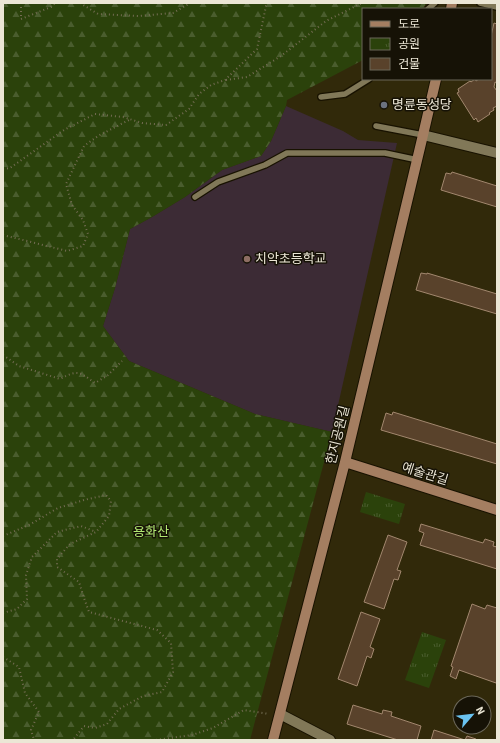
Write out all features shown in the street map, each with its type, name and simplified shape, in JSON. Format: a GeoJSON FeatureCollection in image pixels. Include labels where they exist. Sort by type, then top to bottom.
{"type":"FeatureCollection","features":[{"type":"Feature","properties":{"kind":"street","name":"한지공원길"},"geometry":{"type":"LineString","coordinates":[[273,740],[344,462],[418,160],[436,80]]}},
{"type":"Feature","properties":{"kind":"street"},"geometry":{"type":"LineString","coordinates":[[423,135],[497,153]]}},
{"type":"Feature","properties":{"kind":"street","name":"예술관길"},"geometry":{"type":"LineString","coordinates":[[344,462],[497,510]]}},
{"type":"Feature","properties":{"kind":"street"},"geometry":{"type":"LineString","coordinates":[[280,714],[330,740]]}},
{"type":"Feature","properties":{"kind":"lane"},"geometry":{"type":"LineString","coordinates":[[480,3],[497,7]]}},
{"type":"Feature","properties":{"kind":"lane"},"geometry":{"type":"LineString","coordinates":[[320,97],[345,94],[367,80]]}},
{"type":"Feature","properties":{"kind":"lane"},"geometry":{"type":"LineString","coordinates":[[376,126],[423,135]]}},
{"type":"Feature","properties":{"kind":"lane"},"geometry":{"type":"LineString","coordinates":[[195,197],[218,182],[264,165],[287,153],[385,152],[418,160]]}},
{"type":"Feature","properties":{"kind":"path"},"geometry":{"type":"LineString","coordinates":[[21,3],[21,19],[51,7],[55,3]]}},
{"type":"Feature","properties":{"kind":"path"},"geometry":{"type":"LineString","coordinates":[[80,3],[98,14],[138,16],[173,13],[190,3]]}},
{"type":"Feature","properties":{"kind":"path"},"geometry":{"type":"LineString","coordinates":[[225,80],[257,49],[266,6],[269,3]]}},
{"type":"Feature","properties":{"kind":"path"},"geometry":{"type":"LineString","coordinates":[[3,169],[10,168],[64,130],[95,114],[123,117],[142,123],[166,125],[189,109],[198,94],[225,80],[247,77],[282,56],[326,21],[362,3]]}},
{"type":"Feature","properties":{"kind":"path"},"geometry":{"type":"LineString","coordinates":[[3,235],[67,251],[83,246],[88,234],[83,220],[72,205],[66,184],[84,146],[98,136],[130,119]]}},
{"type":"Feature","properties":{"kind":"path"},"geometry":{"type":"LineString","coordinates":[[3,355],[19,366],[60,379],[71,373],[81,373],[95,383],[107,376],[122,361]]}},
{"type":"Feature","properties":{"kind":"path"},"geometry":{"type":"LineString","coordinates":[[3,536],[29,525],[58,508],[84,500],[106,496],[111,501],[109,516],[96,532],[70,544],[57,559],[58,568],[79,582],[89,612],[157,630],[171,643],[173,672],[162,692],[143,696],[119,709],[107,724],[95,728],[84,726],[73,740]]}},
{"type":"Feature","properties":{"kind":"path"},"geometry":{"type":"LineString","coordinates":[[3,613],[17,610],[27,599],[26,575],[32,556],[57,532],[81,526],[96,532]]}},
{"type":"Feature","properties":{"kind":"path"},"geometry":{"type":"LineString","coordinates":[[3,657],[19,667],[25,693],[39,712],[31,730],[34,740]]}},
{"type":"Feature","properties":{"kind":"path"},"geometry":{"type":"LineString","coordinates":[[156,740],[192,735],[214,728],[244,710],[269,714]]}},
{"type":"Feature","properties":{"kind":"shaded area","name":"치악초등학교"},"geometry":{"type":"Polygon","coordinates":[[[286,106],[343,131],[358,140],[397,143],[332,432],[255,414],[129,361],[103,326],[115,288],[130,229],[185,197],[222,170],[261,156],[271,141],[286,106]]]}},
{"type":"Feature","properties":{"kind":"green space","name":"용화산"},"geometry":{"type":"Polygon","coordinates":[[[3,3],[427,3],[423,8],[362,8],[362,61],[287,100],[286,106],[271,141],[261,156],[222,170],[185,197],[130,229],[115,288],[103,326],[129,361],[255,414],[332,432],[250,740],[3,740],[3,3]]]}},
{"type":"Feature","properties":{"kind":"green space"},"geometry":{"type":"Polygon","coordinates":[[[366,492],[405,504],[399,524],[360,512],[366,492]]]}},
{"type":"Feature","properties":{"kind":"green space"},"geometry":{"type":"Polygon","coordinates":[[[422,632],[446,640],[429,688],[405,680],[422,632]]]}},
{"type":"Feature","properties":{"kind":"building"},"geometry":{"type":"Polygon","coordinates":[[[494,23],[497,24],[497,83],[495,82],[494,87],[497,91],[497,106],[493,108],[494,110],[489,113],[490,114],[478,122],[476,118],[474,120],[457,93],[459,92],[458,89],[470,81],[492,80],[492,32],[494,23]]]}},
{"type":"Feature","properties":{"kind":"building"},"geometry":{"type":"Polygon","coordinates":[[[452,172],[497,186],[497,207],[441,190],[446,173],[451,174],[452,172]]]}},
{"type":"Feature","properties":{"kind":"building"},"geometry":{"type":"Polygon","coordinates":[[[421,273],[427,273],[497,294],[497,314],[416,290],[421,273]]]}},
{"type":"Feature","properties":{"kind":"building"},"geometry":{"type":"Polygon","coordinates":[[[393,412],[497,444],[497,464],[381,430],[386,413],[392,415],[393,412]]]}},
{"type":"Feature","properties":{"kind":"building"},"geometry":{"type":"Polygon","coordinates":[[[421,524],[483,543],[485,539],[494,542],[493,546],[497,547],[497,569],[420,545],[424,533],[419,531],[421,524]]]}},
{"type":"Feature","properties":{"kind":"building"},"geometry":{"type":"Polygon","coordinates":[[[388,535],[407,542],[397,570],[401,571],[398,580],[394,579],[384,609],[364,602],[388,535]]]}},
{"type":"Feature","properties":{"kind":"building"},"geometry":{"type":"Polygon","coordinates":[[[472,604],[485,609],[487,605],[497,608],[496,683],[459,670],[456,679],[450,676],[453,667],[451,666],[472,604]]]}},
{"type":"Feature","properties":{"kind":"building"},"geometry":{"type":"Polygon","coordinates":[[[361,612],[380,619],[370,647],[374,649],[371,658],[367,656],[357,686],[338,679],[361,612]]]}},
{"type":"Feature","properties":{"kind":"building"},"geometry":{"type":"Polygon","coordinates":[[[353,705],[382,714],[383,710],[392,712],[391,716],[421,726],[417,740],[398,740],[347,724],[353,705]]]}},
{"type":"Feature","properties":{"kind":"building"},"geometry":{"type":"Polygon","coordinates":[[[434,730],[465,740],[431,740],[434,730]]]}},
{"type":"Feature","properties":{"kind":"building"},"geometry":{"type":"Polygon","coordinates":[[[467,736],[476,739],[475,740],[465,740],[467,736]]]}},
{"type":"Feature","properties":{"kind":"place","name":"명륜동성당"},"geometry":{"type":"Point","coordinates":[384,105]}},
{"type":"Feature","properties":{"kind":"place","name":"치악초등학교"},"geometry":{"type":"Point","coordinates":[247,259]}}]}
